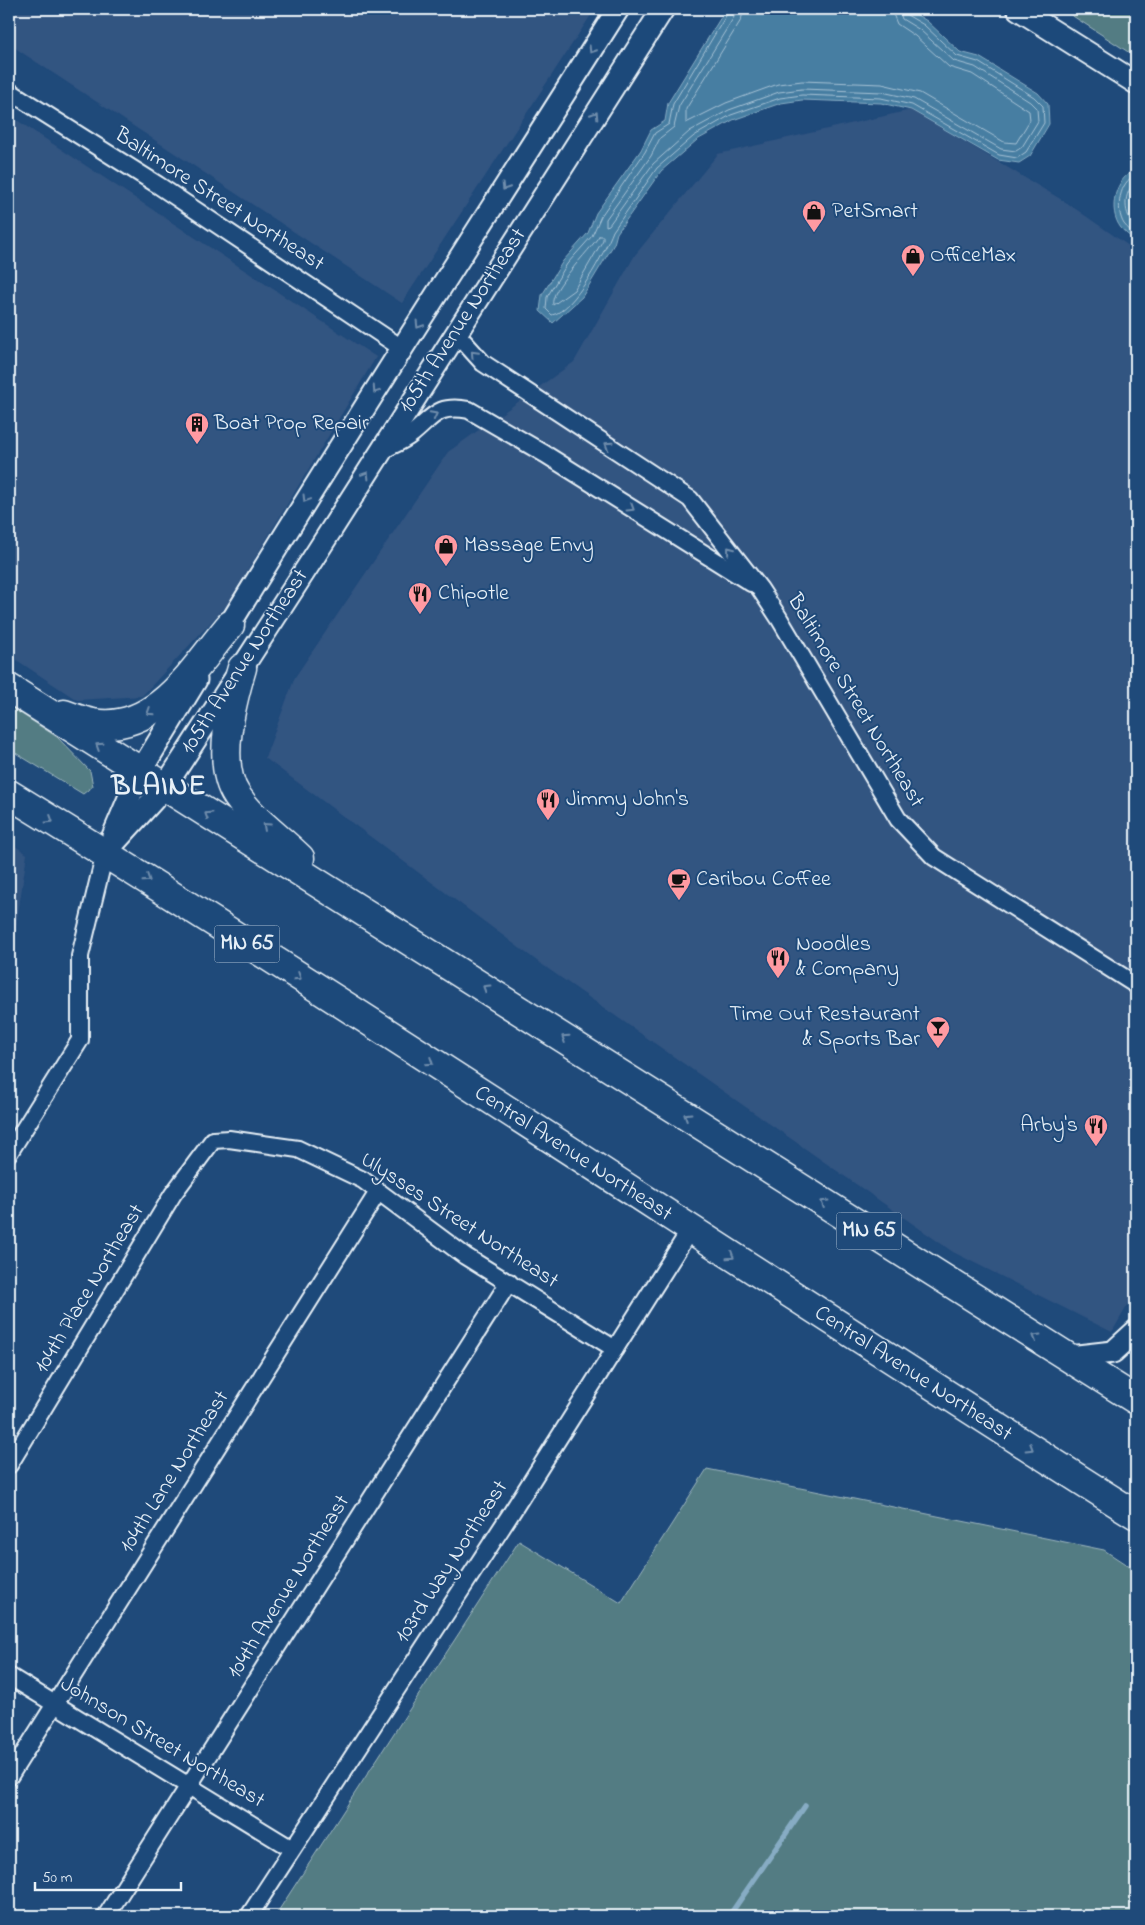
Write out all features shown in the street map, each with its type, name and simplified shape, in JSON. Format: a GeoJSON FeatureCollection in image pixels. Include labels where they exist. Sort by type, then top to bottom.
{"type":"FeatureCollection","features":[{"type":"Feature","properties":{"kind":"highway"},"geometry":{"type":"LineString","coordinates":[[37,707],[95,723],[123,722],[146,715],[168,699],[230,625]]}},
{"type":"Feature","properties":{"kind":"highway"},"geometry":{"type":"LineString","coordinates":[[242,668],[231,704],[227,731],[229,772],[236,795],[250,812],[339,896]]}},
{"type":"Feature","properties":{"kind":"highway","name":"MN 65"},"geometry":{"type":"LineString","coordinates":[[9,688],[164,788],[339,896],[1136,1400]]}},
{"type":"Feature","properties":{"kind":"highway","name":"Central Avenue Northeast"},"geometry":{"type":"LineString","coordinates":[[9,794],[106,853],[908,1372],[1136,1515]]}},
{"type":"Feature","properties":{"kind":"street","name":"105th Avenue Northeast"},"geometry":{"type":"LineString","coordinates":[[106,853],[140,772],[332,457],[403,350],[618,9]]}},
{"type":"Feature","properties":{"kind":"street","name":"105th Avenue Northeast"},"geometry":{"type":"LineString","coordinates":[[106,853],[164,788],[662,9]]}},
{"type":"Feature","properties":{"kind":"street"},"geometry":{"type":"LineString","coordinates":[[612,89],[676,9]]}},
{"type":"Feature","properties":{"kind":"street"},"geometry":{"type":"LineString","coordinates":[[1018,9],[1136,84]]}},
{"type":"Feature","properties":{"kind":"street","name":"Baltimore Street Northeast"},"geometry":{"type":"LineString","coordinates":[[9,91],[158,185],[403,350]]}},
{"type":"Feature","properties":{"kind":"street","name":"Baltimore Street Northeast"},"geometry":{"type":"LineString","coordinates":[[456,334],[483,363],[690,499],[760,588],[898,819],[934,858],[1136,986]]}},
{"type":"Feature","properties":{"kind":"street","name":"Baltimore Street Northeast"},"geometry":{"type":"LineString","coordinates":[[380,452],[411,435],[435,412],[457,408],[469,410],[545,454],[760,588]]}},
{"type":"Feature","properties":{"kind":"street"},"geometry":{"type":"LineString","coordinates":[[9,1153],[80,1040],[80,956],[106,853]]}},
{"type":"Feature","properties":{"kind":"street","name":"Ulysses Street Northeast"},"geometry":{"type":"LineString","coordinates":[[213,1140],[229,1139],[298,1149],[363,1180],[465,1256],[615,1349]]}},
{"type":"Feature","properties":{"kind":"street","name":"104th Place Northeast"},"geometry":{"type":"LineString","coordinates":[[9,1465],[173,1194],[213,1140]]}},
{"type":"Feature","properties":{"kind":"street","name":"104th Lane Northeast"},"geometry":{"type":"LineString","coordinates":[[9,1777],[378,1192]]}},
{"type":"Feature","properties":{"kind":"street","name":"103rd Way Northeast"},"geometry":{"type":"LineString","coordinates":[[249,1916],[510,1515],[690,1230]]}},
{"type":"Feature","properties":{"kind":"street","name":"104th Avenue Northeast"},"geometry":{"type":"LineString","coordinates":[[106,1916],[509,1282]]}},
{"type":"Feature","properties":{"kind":"street"},"geometry":{"type":"LineString","coordinates":[[1070,1357],[1114,1352],[1136,1330]]}},
{"type":"Feature","properties":{"kind":"street","name":"Johnson Street Northeast"},"geometry":{"type":"LineString","coordinates":[[9,1676],[292,1849]]}},
{"type":"Feature","properties":{"kind":"shaded area"},"geometry":{"type":"Polygon","coordinates":[[[9,9],[595,9],[402,303],[9,44],[9,9]]]}},
{"type":"Feature","properties":{"kind":"shaded area"},"geometry":{"type":"Polygon","coordinates":[[[911,110],[1067,203],[1136,251],[1136,1291],[1112,1332],[953,1252],[537,961],[265,758],[295,677],[448,452],[574,362],[635,255],[718,154],[911,110]]]}},
{"type":"Feature","properties":{"kind":"shaded area"},"geometry":{"type":"Polygon","coordinates":[[[9,115],[376,357],[226,606],[142,696],[77,700],[9,655],[9,115]]]}},
{"type":"Feature","properties":{"kind":"shaded area"},"geometry":{"type":"Polygon","coordinates":[[[9,842],[27,854],[15,934],[9,944],[9,842]]]}},
{"type":"Feature","properties":{"kind":"green space"},"geometry":{"type":"Polygon","coordinates":[[[1062,9],[1136,9],[1136,57],[1062,9]]]}},
{"type":"Feature","properties":{"kind":"green space"},"geometry":{"type":"Polygon","coordinates":[[[9,706],[57,737],[90,771],[93,786],[83,794],[9,749],[9,706]]]}},
{"type":"Feature","properties":{"kind":"green space"},"geometry":{"type":"Polygon","coordinates":[[[707,1469],[1104,1550],[1136,1571],[1136,1916],[275,1916],[519,1541],[621,1603],[707,1469]]]}},
{"type":"Feature","properties":{"kind":"water"},"geometry":{"type":"Polygon","coordinates":[[[726,9],[907,9],[927,21],[960,52],[979,57],[1038,93],[1048,104],[1049,124],[1030,156],[1019,163],[998,160],[911,110],[881,103],[802,100],[781,103],[733,120],[697,140],[661,171],[617,233],[614,244],[582,297],[553,323],[540,311],[542,295],[563,261],[588,233],[596,213],[641,150],[651,130],[665,121],[668,103],[726,9]]]}},
{"type":"Feature","properties":{"kind":"water"},"geometry":{"type":"Polygon","coordinates":[[[1136,170],[1136,241],[1121,228],[1114,212],[1114,204],[1115,195],[1123,179],[1136,170]]]}},
{"type":"Feature","properties":{"kind":"waterway"},"geometry":{"type":"LineString","coordinates":[[729,1916],[805,1806]]}},
{"type":"Feature","properties":{"kind":"place","name":"PetSmart"},"geometry":{"type":"Point","coordinates":[814,233]}},
{"type":"Feature","properties":{"kind":"place","name":"OfficeMax"},"geometry":{"type":"Point","coordinates":[913,277]}},
{"type":"Feature","properties":{"kind":"place","name":"Boat Prop Repair"},"geometry":{"type":"Point","coordinates":[197,445]}},
{"type":"Feature","properties":{"kind":"place","name":"Massage Envy"},"geometry":{"type":"Point","coordinates":[446,567]}},
{"type":"Feature","properties":{"kind":"place","name":"Chipotle"},"geometry":{"type":"Point","coordinates":[420,615]}},
{"type":"Feature","properties":{"kind":"place","name":"Jimmy John's"},"geometry":{"type":"Point","coordinates":[548,821]}},
{"type":"Feature","properties":{"kind":"place","name":"Caribou Coffee"},"geometry":{"type":"Point","coordinates":[679,901]}},
{"type":"Feature","properties":{"kind":"place","name":"Noodles & Company"},"geometry":{"type":"Point","coordinates":[778,979]}},
{"type":"Feature","properties":{"kind":"place","name":"Time Out Restaurant & Sports Bar"},"geometry":{"type":"Point","coordinates":[938,1049]}},
{"type":"Feature","properties":{"kind":"place","name":"Arby's"},"geometry":{"type":"Point","coordinates":[1096,1147]}},
{"type":"Feature","properties":{"kind":"district","name":"BLAINE"},"geometry":{"type":"Point","coordinates":[159,787]}}]}
